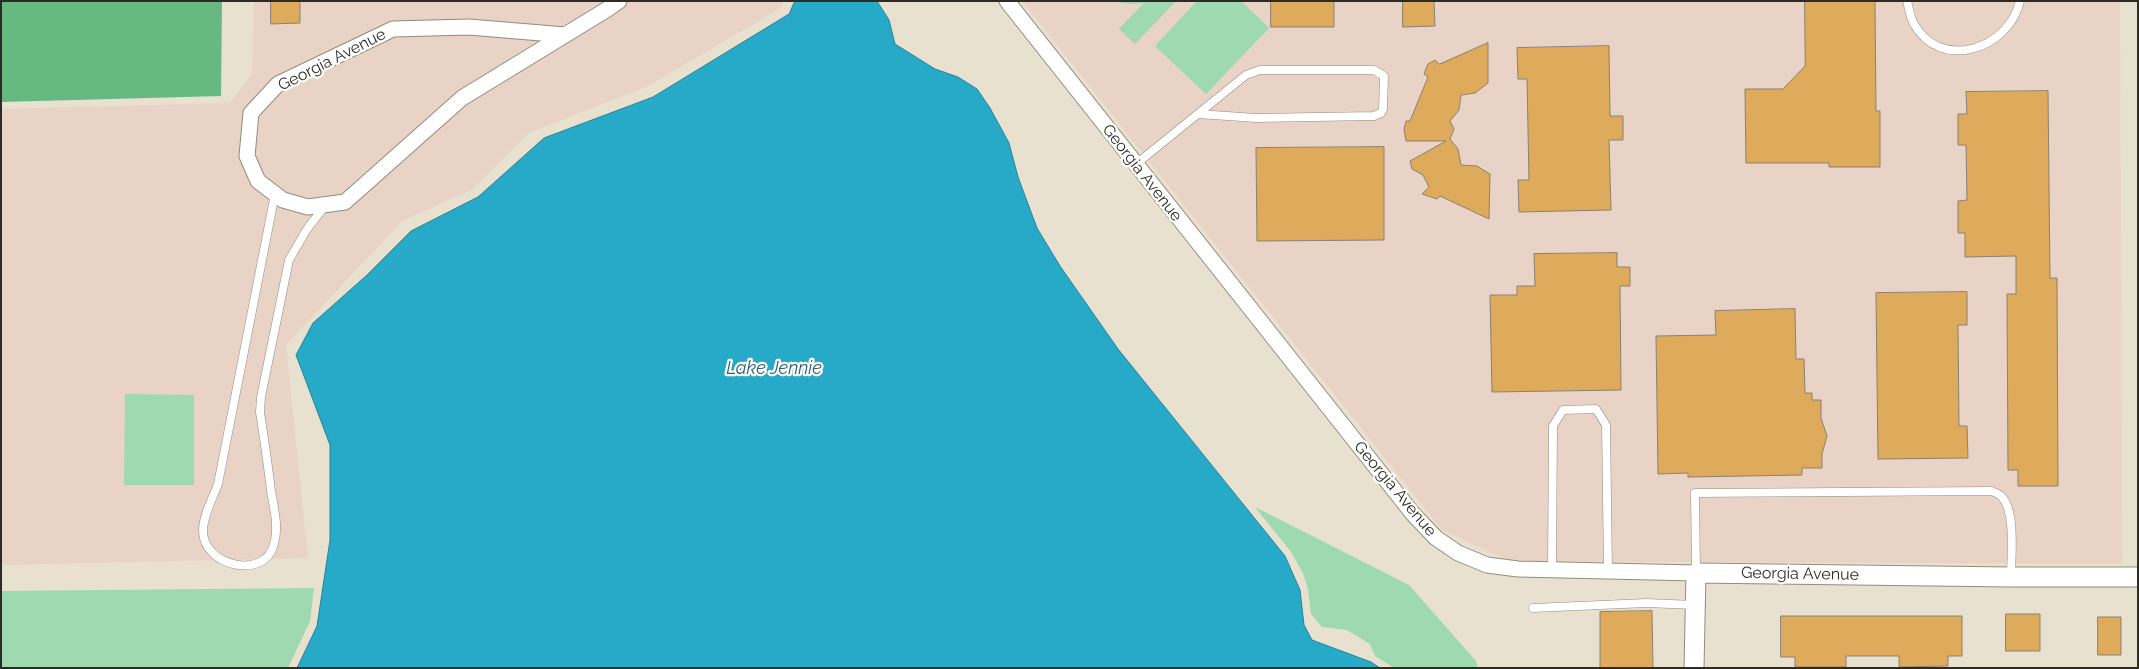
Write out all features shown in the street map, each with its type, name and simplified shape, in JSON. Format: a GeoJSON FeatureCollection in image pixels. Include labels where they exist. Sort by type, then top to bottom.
{"type":"FeatureCollection","features":[{"type":"Feature","properties":{"kind":"street","name":"Georgia Avenue"},"geometry":{"type":"LineString","coordinates":[[565,35],[469,27],[393,29],[278,84],[251,113],[247,156],[258,182],[283,200],[308,207],[345,202],[462,98],[565,35],[618,1]]}},
{"type":"Feature","properties":{"kind":"street","name":"Georgia Avenue"},"geometry":{"type":"LineString","coordinates":[[1007,1],[1413,514],[1436,538],[1458,553],[1487,565],[1518,569],[2011,578],[2138,577]]}},
{"type":"Feature","properties":{"kind":"street"},"geometry":{"type":"LineString","coordinates":[[1694,668],[1696,572]]}},
{"type":"Feature","properties":{"kind":"lane"},"geometry":{"type":"LineString","coordinates":[[1907,1],[1914,24],[1928,41],[1950,51],[1977,49],[2000,35],[2018,12],[2020,1]]}},
{"type":"Feature","properties":{"kind":"lane"},"geometry":{"type":"LineString","coordinates":[[1136,164],[1246,75],[1260,70],[1374,70],[1384,76],[1383,109],[1380,114],[1374,116],[1256,118],[1198,114]]}},
{"type":"Feature","properties":{"kind":"lane"},"geometry":{"type":"LineString","coordinates":[[275,194],[218,484],[203,530],[208,549],[223,561],[235,564],[248,565],[258,563],[271,553],[274,545],[276,534],[275,514],[261,418],[261,397],[289,260],[307,229],[326,205]]}},
{"type":"Feature","properties":{"kind":"lane"},"geometry":{"type":"LineString","coordinates":[[1552,570],[1553,426],[1563,410],[1596,409],[1606,425],[1608,571]]}},
{"type":"Feature","properties":{"kind":"lane"},"geometry":{"type":"LineString","coordinates":[[1696,572],[1694,493],[1992,491],[2002,496],[2008,507],[2011,531],[2011,578]]}},
{"type":"Feature","properties":{"kind":"lane"},"geometry":{"type":"LineString","coordinates":[[1533,608],[1646,603],[1695,605]]}},
{"type":"Feature","properties":{"kind":"shaded area"},"geometry":{"type":"Polygon","coordinates":[[[254,1],[784,1],[781,8],[648,86],[529,133],[473,189],[402,221],[286,345],[308,558],[1,565],[1,109],[230,103],[252,74],[254,1]]]}},
{"type":"Feature","properties":{"kind":"shaded area"},"geometry":{"type":"Polygon","coordinates":[[[1022,1],[2120,1],[2122,564],[1510,561],[1442,530],[1022,1]]]}},
{"type":"Feature","properties":{"kind":"green space"},"geometry":{"type":"Polygon","coordinates":[[[1,1],[222,1],[221,96],[1,102],[1,1]]]}},
{"type":"Feature","properties":{"kind":"green space"},"geometry":{"type":"Polygon","coordinates":[[[1107,1],[1176,1],[1135,44],[1119,29],[1144,3],[1131,4],[1107,1]]]}},
{"type":"Feature","properties":{"kind":"green space"},"geometry":{"type":"Polygon","coordinates":[[[1197,1],[1241,1],[1269,28],[1206,94],[1155,46],[1197,1]]]}},
{"type":"Feature","properties":{"kind":"green space"},"geometry":{"type":"Polygon","coordinates":[[[125,394],[194,395],[194,485],[124,485],[125,394]]]}},
{"type":"Feature","properties":{"kind":"green space"},"geometry":{"type":"Polygon","coordinates":[[[1255,507],[1409,585],[1476,661],[1478,668],[1394,668],[1375,656],[1370,644],[1347,630],[1322,627],[1311,614],[1308,589],[1303,573],[1291,552],[1255,507]]]}},
{"type":"Feature","properties":{"kind":"green space"},"geometry":{"type":"Polygon","coordinates":[[[314,588],[310,621],[288,668],[1,668],[1,591],[314,588]]]}},
{"type":"Feature","properties":{"kind":"water","name":"Lake Jennie"},"geometry":{"type":"Polygon","coordinates":[[[795,1],[877,1],[889,20],[895,44],[935,69],[958,77],[977,89],[1009,143],[1018,177],[1037,228],[1060,266],[1118,349],[1285,556],[1300,590],[1304,625],[1312,640],[1371,662],[1380,668],[297,668],[317,626],[330,540],[330,445],[296,355],[313,323],[367,275],[411,231],[478,197],[544,138],[653,97],[789,14],[795,1]]]}},
{"type":"Feature","properties":{"kind":"building"},"geometry":{"type":"Polygon","coordinates":[[[271,1],[300,1],[300,23],[271,24],[271,1]]]}},
{"type":"Feature","properties":{"kind":"building"},"geometry":{"type":"Polygon","coordinates":[[[1271,1],[1334,1],[1334,27],[1271,27],[1271,1]]]}},
{"type":"Feature","properties":{"kind":"building"},"geometry":{"type":"Polygon","coordinates":[[[1403,1],[1434,1],[1435,26],[1403,27],[1403,1]]]}},
{"type":"Feature","properties":{"kind":"building"},"geometry":{"type":"Polygon","coordinates":[[[1805,1],[1875,1],[1876,111],[1880,111],[1880,167],[1829,167],[1829,163],[1746,163],[1745,89],[1783,89],[1805,66],[1805,1]]]}},
{"type":"Feature","properties":{"kind":"building"},"geometry":{"type":"Polygon","coordinates":[[[1488,43],[1488,83],[1475,93],[1461,95],[1459,110],[1450,121],[1454,129],[1450,139],[1458,149],[1461,165],[1477,166],[1490,174],[1489,219],[1440,196],[1437,199],[1422,194],[1429,187],[1423,175],[1412,169],[1410,161],[1446,141],[1406,141],[1404,129],[1406,121],[1410,121],[1428,77],[1424,74],[1428,64],[1435,60],[1439,64],[1488,43]]]}},
{"type":"Feature","properties":{"kind":"building"},"geometry":{"type":"Polygon","coordinates":[[[1609,46],[1610,116],[1623,116],[1623,140],[1609,140],[1611,210],[1519,212],[1518,180],[1529,180],[1527,79],[1518,79],[1517,48],[1609,46]]]}},
{"type":"Feature","properties":{"kind":"building"},"geometry":{"type":"Polygon","coordinates":[[[2048,91],[2050,278],[2057,278],[2058,486],[2018,486],[2018,470],[2008,470],[2007,294],[2016,294],[2016,256],[1965,257],[1965,233],[1958,233],[1958,201],[1967,200],[1966,145],[1958,145],[1958,114],[1967,114],[1966,92],[2048,91]]]}},
{"type":"Feature","properties":{"kind":"building"},"geometry":{"type":"Polygon","coordinates":[[[1384,147],[1384,240],[1257,241],[1256,148],[1384,147]]]}},
{"type":"Feature","properties":{"kind":"building"},"geometry":{"type":"Polygon","coordinates":[[[1617,253],[1617,267],[1630,267],[1630,286],[1620,286],[1621,390],[1492,392],[1490,295],[1517,295],[1517,286],[1535,286],[1534,254],[1617,253]]]}},
{"type":"Feature","properties":{"kind":"building"},"geometry":{"type":"Polygon","coordinates":[[[1967,292],[1967,325],[1958,325],[1959,426],[1967,426],[1968,458],[1878,459],[1876,293],[1967,292]]]}},
{"type":"Feature","properties":{"kind":"building"},"geometry":{"type":"Polygon","coordinates":[[[1795,309],[1796,359],[1804,359],[1805,393],[1812,393],[1812,400],[1821,400],[1821,418],[1827,436],[1822,454],[1822,468],[1802,468],[1802,475],[1688,477],[1688,473],[1658,474],[1656,336],[1716,335],[1715,311],[1795,309]]]}},
{"type":"Feature","properties":{"kind":"building"},"geometry":{"type":"Polygon","coordinates":[[[1652,611],[1653,668],[1600,668],[1600,612],[1652,611]]]}},
{"type":"Feature","properties":{"kind":"building"},"geometry":{"type":"Polygon","coordinates":[[[2006,614],[2040,614],[2040,651],[2006,651],[2006,614]]]}},
{"type":"Feature","properties":{"kind":"building"},"geometry":{"type":"Polygon","coordinates":[[[1781,616],[1962,616],[1962,656],[1948,656],[1948,666],[1899,667],[1899,656],[1846,656],[1846,667],[1795,667],[1795,657],[1781,657],[1781,616]]]}},
{"type":"Feature","properties":{"kind":"building"},"geometry":{"type":"Polygon","coordinates":[[[2098,617],[2121,617],[2121,655],[2098,655],[2098,617]]]}}]}
